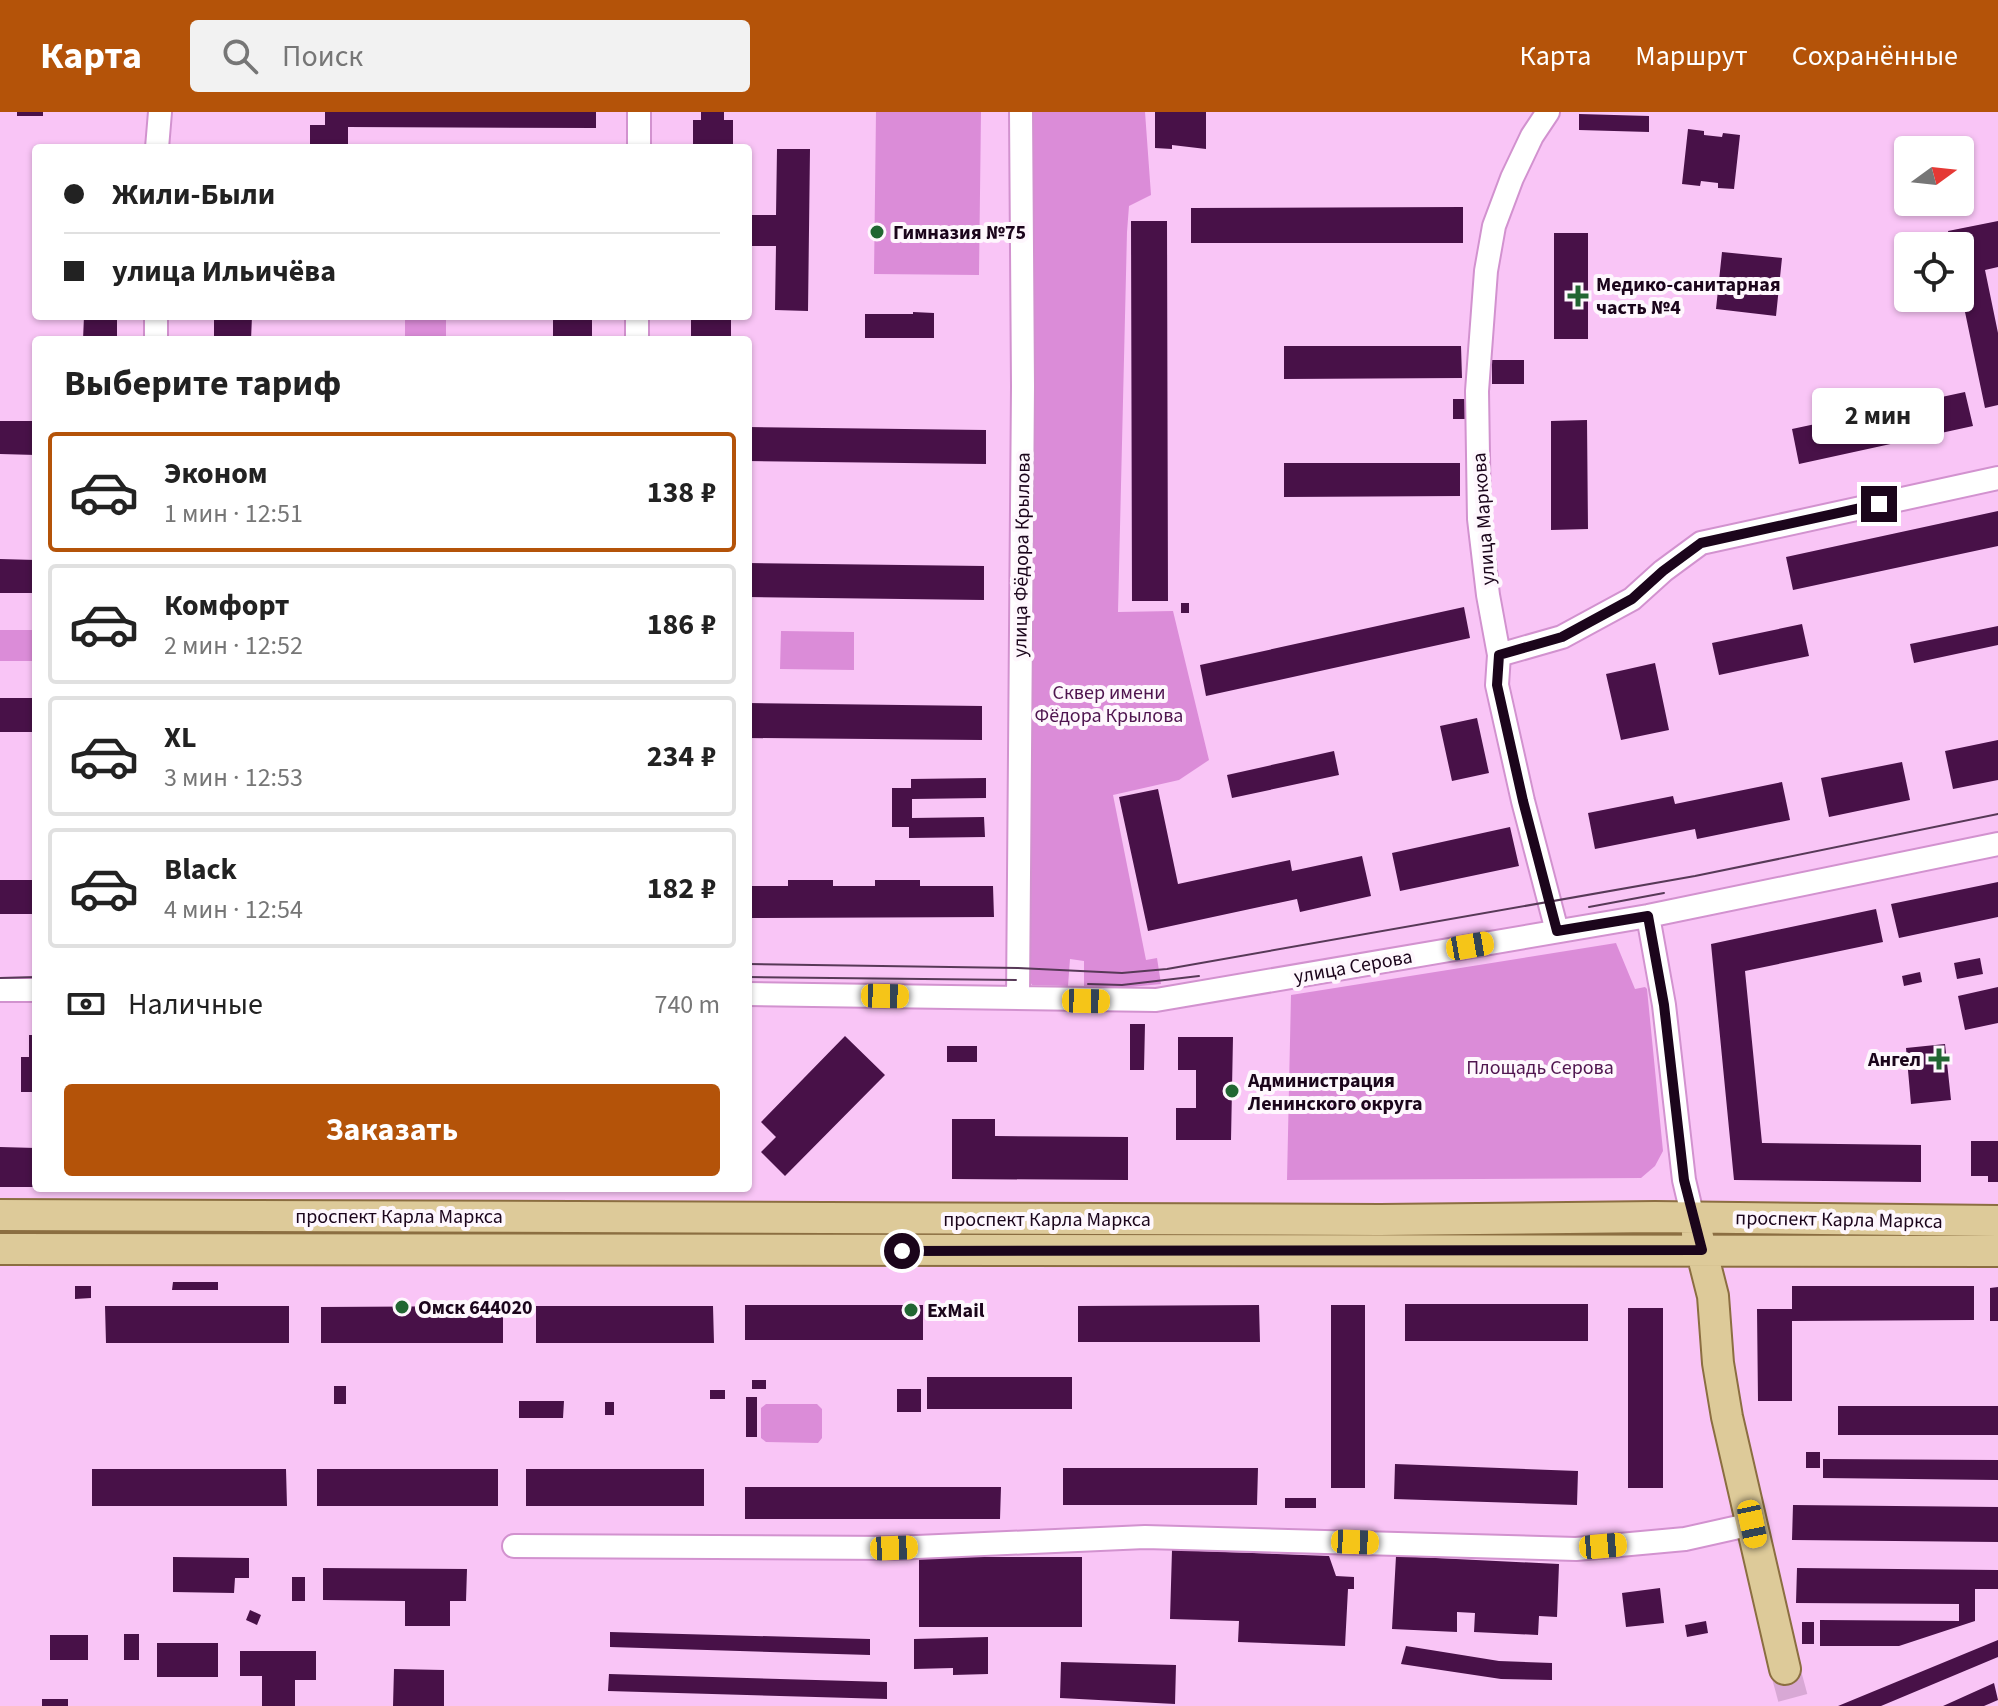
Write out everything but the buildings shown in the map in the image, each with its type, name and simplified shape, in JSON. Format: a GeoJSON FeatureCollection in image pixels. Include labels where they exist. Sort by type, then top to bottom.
{"type":"FeatureCollection","features":[{"type":"Feature","properties":{"kind":"main road","name":"проспект Карла Маркса"},"geometry":{"type":"LineString","coordinates":[[0,1215],[1998,1221]]}},
{"type":"Feature","properties":{"kind":"main road"},"geometry":{"type":"LineString","coordinates":[[301,1216],[301,1249]]}},
{"type":"Feature","properties":{"kind":"main road"},"geometry":{"type":"LineString","coordinates":[[462,1250],[463,1217]]}},
{"type":"Feature","properties":{"kind":"main road"},"geometry":{"type":"LineString","coordinates":[[1693,1218],[1713,1296],[1718,1363],[1727,1417],[1785,1669]]}},
{"type":"Feature","properties":{"kind":"main road"},"geometry":{"type":"LineString","coordinates":[[1137,1219],[1137,1250]]}},
{"type":"Feature","properties":{"kind":"main road","name":"проспект Карла Маркса"},"geometry":{"type":"LineString","coordinates":[[0,1249],[1998,1251]]}},
{"type":"Feature","properties":{"kind":"street"},"geometry":{"type":"LineString","coordinates":[[157,144],[160,112]]}},
{"type":"Feature","properties":{"kind":"street"},"geometry":{"type":"LineString","coordinates":[[639,112],[639,144]]}},
{"type":"Feature","properties":{"kind":"street","name":"улица Фёдора Крылова"},"geometry":{"type":"LineString","coordinates":[[1018,997],[1023,386],[1021,112]]}},
{"type":"Feature","properties":{"kind":"street","name":"улица Маркова"},"geometry":{"type":"LineString","coordinates":[[1548,112],[1532,136],[1512,178],[1494,226],[1486,271],[1477,391],[1479,519],[1499,655],[1497,685],[1557,931]]}},
{"type":"Feature","properties":{"kind":"street"},"geometry":{"type":"LineString","coordinates":[[1499,655],[1562,637],[1632,599],[1701,543],[1998,478]]}},
{"type":"Feature","properties":{"kind":"street","name":"улица Серова"},"geometry":{"type":"LineString","coordinates":[[752,994],[1156,1000],[1648,916],[1998,844]]}},
{"type":"Feature","properties":{"kind":"street"},"geometry":{"type":"LineString","coordinates":[[1648,916],[1664,1005],[1684,1180],[1693,1218]]}},
{"type":"Feature","properties":{"kind":"street"},"geometry":{"type":"LineString","coordinates":[[0,990],[32,990]]}},
{"type":"Feature","properties":{"kind":"street"},"geometry":{"type":"LineString","coordinates":[[514,1546],[894,1548],[1145,1537],[1576,1549],[1685,1539],[1752,1524]]}},
{"type":"Feature","properties":{"kind":"green space"},"geometry":{"type":"Polygon","coordinates":[[[876,112],[981,112],[979,275],[874,274],[876,112]]]}},
{"type":"Feature","properties":{"kind":"green space","name":"Сквер имени Фёдора Крылова"},"geometry":{"type":"Polygon","coordinates":[[[1028,112],[1145,112],[1151,195],[1129,206],[1127,232],[1118,612],[1173,611],[1209,760],[1179,780],[1113,795],[1146,960],[1157,958],[1161,984],[1120,988],[1084,986],[1084,961],[1070,959],[1068,986],[1032,985],[1026,975],[1028,112]]]}},
{"type":"Feature","properties":{"kind":"green space"},"geometry":{"type":"Polygon","coordinates":[[[405,320],[446,320],[446,336],[405,336],[405,320]]]}},
{"type":"Feature","properties":{"kind":"green space"},"geometry":{"type":"Polygon","coordinates":[[[0,630],[32,630],[32,661],[0,661],[0,630]]]}},
{"type":"Feature","properties":{"kind":"green space"},"geometry":{"type":"Polygon","coordinates":[[[781,631],[854,632],[854,670],[780,669],[781,631]]]}},
{"type":"Feature","properties":{"kind":"green space","name":"Площадь Серова"},"geometry":{"type":"Polygon","coordinates":[[[1616,943],[1635,989],[1647,989],[1663,1151],[1655,1166],[1641,1178],[1287,1180],[1291,995],[1616,943]]]}},
{"type":"Feature","properties":{"kind":"green space"},"geometry":{"type":"Polygon","coordinates":[[[766,1404],[817,1404],[822,1409],[822,1438],[818,1443],[766,1442],[761,1438],[761,1408],[766,1404]]]}},
{"type":"Feature","properties":{"kind":"tunnel"},"geometry":{"type":"LineString","coordinates":[[1785,1669],[1795,1706]]}},
{"type":"Feature","properties":{"kind":"tram line"},"geometry":{"type":"LineString","coordinates":[[752,964],[1018,968],[1122,973],[1167,969],[1695,876],[1998,814]]}},
{"type":"Feature","properties":{"kind":"tram line"},"geometry":{"type":"LineString","coordinates":[[1589,907],[1664,893]]}},
{"type":"Feature","properties":{"kind":"tram line"},"geometry":{"type":"LineString","coordinates":[[1088,984],[1122,985],[1199,976]]}},
{"type":"Feature","properties":{"kind":"tram line"},"geometry":{"type":"LineString","coordinates":[[0,978],[32,977]]}},
{"type":"Feature","properties":{"kind":"tram line"},"geometry":{"type":"LineString","coordinates":[[752,977],[1016,980]]}},
{"type":"Feature","properties":{"kind":"place","name":"Гимназия №75"},"geometry":{"type":"Point","coordinates":[877,232]}},
{"type":"Feature","properties":{"kind":"place","name":"Медико-санитарная часть №4"},"geometry":{"type":"Point","coordinates":[1578,296]}},
{"type":"Feature","properties":{"kind":"place","name":"Ангел"},"geometry":{"type":"Point","coordinates":[1939,1059]}},
{"type":"Feature","properties":{"kind":"place","name":"Администрация Ленинского округа"},"geometry":{"type":"Point","coordinates":[1232,1091]}},
{"type":"Feature","properties":{"kind":"place","name":"Омск 644020"},"geometry":{"type":"Point","coordinates":[402,1307]}},
{"type":"Feature","properties":{"kind":"place","name":"ExMail"},"geometry":{"type":"Point","coordinates":[911,1310]}},
{"type":"Feature","properties":{"kind":"route"},"geometry":{"type":"LineString","coordinates":[[902,1251],[1702,1250],[1684,1180],[1664,1005],[1648,916],[1557,931],[1497,685],[1499,655],[1562,637],[1632,599],[1701,543],[1879,504]]}}]}
